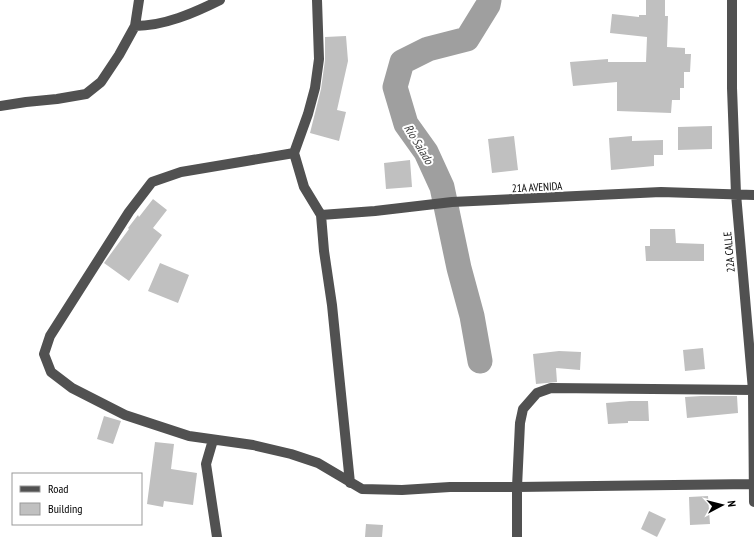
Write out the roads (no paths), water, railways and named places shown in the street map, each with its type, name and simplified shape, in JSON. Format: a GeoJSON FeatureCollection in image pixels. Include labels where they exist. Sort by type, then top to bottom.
{"type":"FeatureCollection","features":[{"type":"Feature","properties":{"kind":"street"},"geometry":{"type":"LineString","coordinates":[[0,106],[86,94],[101,82],[119,55],[135,26],[139,0]]}},
{"type":"Feature","properties":{"kind":"street"},"geometry":{"type":"LineString","coordinates":[[135,26],[146,26],[171,20],[200,10],[220,0]]}},
{"type":"Feature","properties":{"kind":"street"},"geometry":{"type":"LineString","coordinates":[[317,0],[319,59],[316,88],[294,153],[299,175],[304,187],[321,215],[350,483]]}},
{"type":"Feature","properties":{"kind":"street","name":"22A CALLE"},"geometry":{"type":"LineString","coordinates":[[732,0],[732,88],[736,194],[753,390],[754,502]]}},
{"type":"Feature","properties":{"kind":"street"},"geometry":{"type":"LineString","coordinates":[[294,153],[181,172],[152,182],[130,212],[50,336],[44,354],[51,372],[72,388],[125,415],[189,436],[253,446],[291,454],[318,463],[362,489],[402,490],[450,487],[754,484]]}},
{"type":"Feature","properties":{"kind":"street","name":"21A AVENIDA"},"geometry":{"type":"LineString","coordinates":[[321,215],[375,211],[452,202],[661,192],[754,195]]}},
{"type":"Feature","properties":{"kind":"street"},"geometry":{"type":"LineString","coordinates":[[517,537],[517,487],[520,423],[523,409],[537,393],[551,388],[753,390]]}},
{"type":"Feature","properties":{"kind":"street"},"geometry":{"type":"LineString","coordinates":[[213,440],[206,464],[217,537]]}},
{"type":"Feature","properties":{"kind":"waterway","name":"Río Salado"},"geometry":{"type":"LineString","coordinates":[[480,361],[472,316],[459,268],[442,187],[426,152],[406,124],[395,87],[402,62],[428,49],[467,39],[488,5],[489,0]]}}]}
